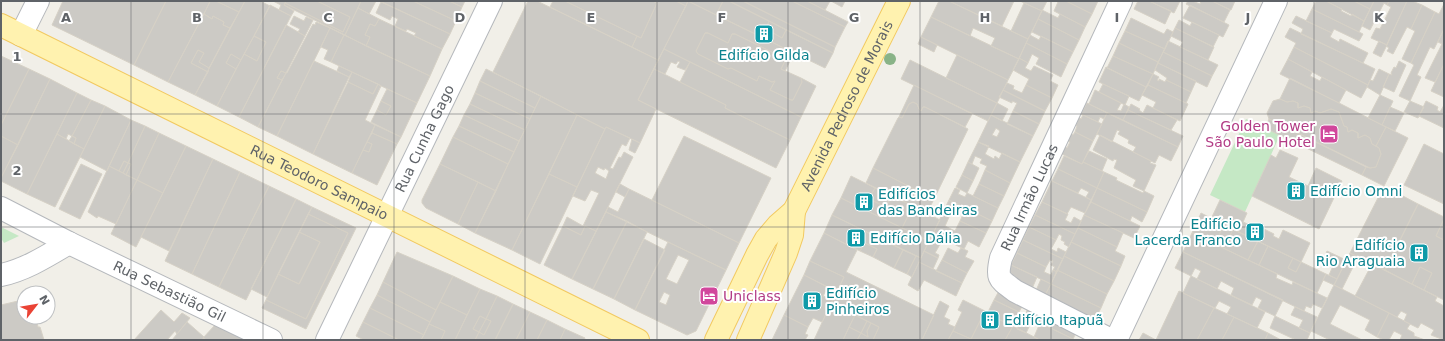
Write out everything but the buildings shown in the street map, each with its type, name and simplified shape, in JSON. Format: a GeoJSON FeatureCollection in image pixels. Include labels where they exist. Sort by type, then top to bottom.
{"type":"FeatureCollection","features":[{"type":"Feature","properties":{"kind":"main road","name":"Avenida Pedroso de Morais"},"geometry":{"type":"LineString","coordinates":[[748,340],[786,253],[792,235],[794,211],[899,1]]}},
{"type":"Feature","properties":{"kind":"main road","name":"Rua Teodoro Sampaio"},"geometry":{"type":"LineString","coordinates":[[1,25],[638,340]]}},
{"type":"Feature","properties":{"kind":"main road","name":"Avenida Pedroso de Morais"},"geometry":{"type":"LineString","coordinates":[[716,340],[766,239],[778,225],[794,211]]}},
{"type":"Feature","properties":{"kind":"street"},"geometry":{"type":"LineString","coordinates":[[21,35],[38,1]]}},
{"type":"Feature","properties":{"kind":"street","name":"Rua Cunha Gago"},"geometry":{"type":"LineString","coordinates":[[327,340],[491,1]]}},
{"type":"Feature","properties":{"kind":"street","name":"Rua Irmão Lucas"},"geometry":{"type":"LineString","coordinates":[[1111,340],[1016,291],[1001,281],[998,272],[1001,258],[1121,1]]}},
{"type":"Feature","properties":{"kind":"street"},"geometry":{"type":"LineString","coordinates":[[1116,340],[1276,1]]}},
{"type":"Feature","properties":{"kind":"street","name":"Rua Sebastião Gil"},"geometry":{"type":"LineString","coordinates":[[1,208],[68,243],[271,340]]}},
{"type":"Feature","properties":{"kind":"street"},"geometry":{"type":"LineString","coordinates":[[1,275],[33,263],[68,243]]}},
{"type":"Feature","properties":{"kind":"green space"},"geometry":{"type":"Polygon","coordinates":[[[1246,119],[1280,135],[1245,212],[1210,195],[1246,119]]]}},
{"type":"Feature","properties":{"kind":"green space"},"geometry":{"type":"Polygon","coordinates":[[[1,227],[19,236],[4,243],[1,238],[1,227]]]}},
{"type":"Feature","properties":{"kind":"place","name":"Edifício Gilda"},"geometry":{"type":"Point","coordinates":[764,34]}},
{"type":"Feature","properties":{"kind":"place","name":"Golden Tower São Paulo Hotel"},"geometry":{"type":"Point","coordinates":[1329,134]}},
{"type":"Feature","properties":{"kind":"place","name":"Edifício Omni"},"geometry":{"type":"Point","coordinates":[1296,191]}},
{"type":"Feature","properties":{"kind":"place","name":"Edifícios das Bandeiras"},"geometry":{"type":"Point","coordinates":[864,202]}},
{"type":"Feature","properties":{"kind":"place","name":"Edifício Lacerda Franco"},"geometry":{"type":"Point","coordinates":[1255,232]}},
{"type":"Feature","properties":{"kind":"place","name":"Edifício Dália"},"geometry":{"type":"Point","coordinates":[856,238]}},
{"type":"Feature","properties":{"kind":"place","name":"Edifício Rio Araguaia"},"geometry":{"type":"Point","coordinates":[1419,253]}},
{"type":"Feature","properties":{"kind":"place","name":"Uniclass"},"geometry":{"type":"Point","coordinates":[709,296]}},
{"type":"Feature","properties":{"kind":"place","name":"Edifício Pinheiros"},"geometry":{"type":"Point","coordinates":[812,301]}},
{"type":"Feature","properties":{"kind":"place","name":"Edifício Itapuã"},"geometry":{"type":"Point","coordinates":[990,320]}}]}
